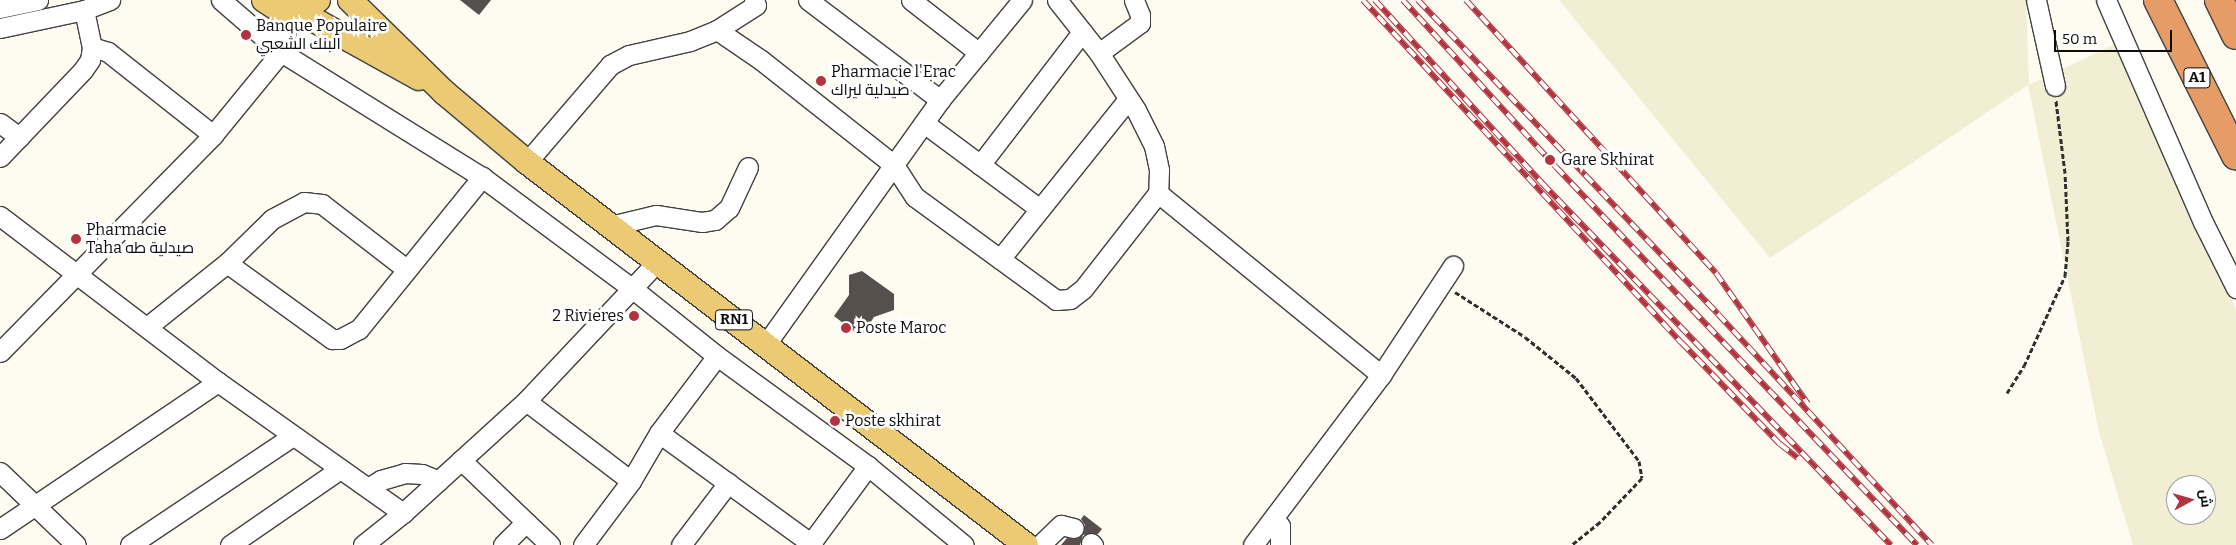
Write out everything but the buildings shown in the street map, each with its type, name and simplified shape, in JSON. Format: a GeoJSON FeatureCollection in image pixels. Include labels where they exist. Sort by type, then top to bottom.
{"type":"FeatureCollection","features":[{"type":"Feature","properties":{"kind":"highway","name":"A1"},"geometry":{"type":"LineString","coordinates":[[2158,0],[2236,156]]}},
{"type":"Feature","properties":{"kind":"highway"},"geometry":{"type":"LineString","coordinates":[[2219,0],[2236,35]]}},
{"type":"Feature","properties":{"kind":"main road","name":"RN1"},"geometry":{"type":"LineString","coordinates":[[350,0],[445,93],[527,162],[1026,545]]}},
{"type":"Feature","properties":{"kind":"main road"},"geometry":{"type":"LineString","coordinates":[[370,0],[376,26]]}},
{"type":"Feature","properties":{"kind":"main road","name":"RN1"},"geometry":{"type":"LineString","coordinates":[[291,6],[445,93]]}},
{"type":"Feature","properties":{"kind":"street"},"geometry":{"type":"LineString","coordinates":[[0,8],[38,0]]}},
{"type":"Feature","properties":{"kind":"street"},"geometry":{"type":"LineString","coordinates":[[0,28],[84,10],[110,0]]}},
{"type":"Feature","properties":{"kind":"street"},"geometry":{"type":"LineString","coordinates":[[221,0],[281,52],[482,177],[633,289],[717,356],[868,466],[964,545]]}},
{"type":"Feature","properties":{"kind":"street"},"geometry":{"type":"LineString","coordinates":[[808,0],[940,100]]}},
{"type":"Feature","properties":{"kind":"street"},"geometry":{"type":"LineString","coordinates":[[911,0],[979,53]]}},
{"type":"Feature","properties":{"kind":"street"},"geometry":{"type":"LineString","coordinates":[[766,344],[940,100],[1022,0]]}},
{"type":"Feature","properties":{"kind":"street"},"geometry":{"type":"LineString","coordinates":[[717,30],[894,165],[915,197],[1056,300],[1070,299],[1083,289],[1158,193],[1159,170],[1154,146],[1128,99],[1099,53],[1057,0]]}},
{"type":"Feature","properties":{"kind":"street"},"geometry":{"type":"LineString","coordinates":[[1099,53],[1140,23],[1140,14],[1134,0]]}},
{"type":"Feature","properties":{"kind":"street"},"geometry":{"type":"LineString","coordinates":[[2036,0],[2054,86]]}},
{"type":"Feature","properties":{"kind":"street"},"geometry":{"type":"LineString","coordinates":[[2106,0],[2203,222],[2236,288]]}},
{"type":"Feature","properties":{"kind":"street"},"geometry":{"type":"LineString","coordinates":[[527,162],[610,65],[629,55],[690,41],[717,30],[758,2]]}},
{"type":"Feature","properties":{"kind":"street"},"geometry":{"type":"LineString","coordinates":[[0,352],[213,135],[281,52],[291,6]]}},
{"type":"Feature","properties":{"kind":"street"},"geometry":{"type":"LineString","coordinates":[[0,157],[83,70],[90,60],[92,47],[84,10]]}},
{"type":"Feature","properties":{"kind":"street"},"geometry":{"type":"LineString","coordinates":[[980,165],[1082,32]]}},
{"type":"Feature","properties":{"kind":"street"},"geometry":{"type":"LineString","coordinates":[[92,47],[108,52],[213,135]]}},
{"type":"Feature","properties":{"kind":"street"},"geometry":{"type":"LineString","coordinates":[[1000,259],[1128,99]]}},
{"type":"Feature","properties":{"kind":"street"},"geometry":{"type":"LineString","coordinates":[[0,123],[20,137]]}},
{"type":"Feature","properties":{"kind":"street"},"geometry":{"type":"LineString","coordinates":[[924,123],[1040,209]]}},
{"type":"Feature","properties":{"kind":"street"},"geometry":{"type":"LineString","coordinates":[[610,226],[656,215],[702,222],[715,220],[729,208],[748,167]]}},
{"type":"Feature","properties":{"kind":"street"},"geometry":{"type":"LineString","coordinates":[[226,263],[332,338],[340,339],[359,328],[482,177]]}},
{"type":"Feature","properties":{"kind":"street"},"geometry":{"type":"LineString","coordinates":[[1158,193],[1381,375]]}},
{"type":"Feature","properties":{"kind":"street"},"geometry":{"type":"LineString","coordinates":[[146,327],[226,263],[272,218],[304,202],[322,204],[406,269]]}},
{"type":"Feature","properties":{"kind":"street"},"geometry":{"type":"LineString","coordinates":[[0,216],[218,382],[403,513]]}},
{"type":"Feature","properties":{"kind":"street"},"geometry":{"type":"LineString","coordinates":[[363,545],[403,513],[526,401],[657,262]]}},
{"type":"Feature","properties":{"kind":"street"},"geometry":{"type":"LineString","coordinates":[[1253,545],[1381,375],[1444,284],[1454,266]]}},
{"type":"Feature","properties":{"kind":"street"},"geometry":{"type":"LineString","coordinates":[[582,545],[631,481],[659,433],[717,356]]}},
{"type":"Feature","properties":{"kind":"street"},"geometry":{"type":"LineString","coordinates":[[0,528],[218,382]]}},
{"type":"Feature","properties":{"kind":"street"},"geometry":{"type":"LineString","coordinates":[[526,401],[631,481]]}},
{"type":"Feature","properties":{"kind":"street"},"geometry":{"type":"LineString","coordinates":[[659,433],[812,544],[868,466]]}},
{"type":"Feature","properties":{"kind":"street"},"geometry":{"type":"LineString","coordinates":[[130,545],[293,436]]}},
{"type":"Feature","properties":{"kind":"street"},"geometry":{"type":"LineString","coordinates":[[462,460],[525,523],[550,545]]}},
{"type":"Feature","properties":{"kind":"street"},"geometry":{"type":"LineString","coordinates":[[230,545],[340,469]]}},
{"type":"Feature","properties":{"kind":"street"},"geometry":{"type":"LineString","coordinates":[[0,472],[76,545]]}},
{"type":"Feature","properties":{"kind":"street"},"geometry":{"type":"LineString","coordinates":[[368,488],[381,480],[406,473],[422,474],[438,481]]}},
{"type":"Feature","properties":{"kind":"street"},"geometry":{"type":"LineString","coordinates":[[687,543],[728,483]]}},
{"type":"Feature","properties":{"kind":"street"},"geometry":{"type":"LineString","coordinates":[[1274,518],[1280,526],[1280,545]]}},
{"type":"Feature","properties":{"kind":"street"},"geometry":{"type":"LineString","coordinates":[[503,545],[525,523]]}},
{"type":"Feature","properties":{"kind":"street"},"geometry":{"type":"LineString","coordinates":[[1040,545],[1061,525],[1074,528]]}},
{"type":"Feature","properties":{"kind":"path"},"geometry":{"type":"LineString","coordinates":[[2008,394],[2024,366],[2065,276],[2068,241],[2066,173],[2054,86]]}},
{"type":"Feature","properties":{"kind":"path"},"geometry":{"type":"LineString","coordinates":[[1444,284],[1525,337],[1576,378],[1639,461],[1642,478],[1600,522],[1572,545]]}},
{"type":"Feature","properties":{"kind":"shaded area"},"geometry":{"type":"Polygon","coordinates":[[[1559,0],[2026,0],[2029,85],[2124,40],[2236,310],[2236,545],[2133,545],[2099,432],[2028,85],[1770,258],[1559,0]]]}},
{"type":"Feature","properties":{"kind":"railway"},"geometry":{"type":"LineString","coordinates":[[1363,0],[1681,342],[1780,444],[1798,458]]}},
{"type":"Feature","properties":{"kind":"railway"},"geometry":{"type":"LineString","coordinates":[[1375,0],[1542,183],[1891,545]]}},
{"type":"Feature","properties":{"kind":"railway"},"geometry":{"type":"LineString","coordinates":[[1403,0],[1556,167],[1917,545]]}},
{"type":"Feature","properties":{"kind":"railway"},"geometry":{"type":"LineString","coordinates":[[1418,0],[1718,314],[1932,545]]}},
{"type":"Feature","properties":{"kind":"railway"},"geometry":{"type":"LineString","coordinates":[[1466,0],[1716,273],[1808,404]]}},
{"type":"Feature","properties":{"kind":"place","name":"Banque Populaire البنك الشعبي"},"geometry":{"type":"Point","coordinates":[246,35]}},
{"type":"Feature","properties":{"kind":"place","name":"Pharmacie l'Erac صيدلية ليراك"},"geometry":{"type":"Point","coordinates":[821,81]}},
{"type":"Feature","properties":{"kind":"place","name":"Gare Skhirat"},"geometry":{"type":"Point","coordinates":[1550,160]}},
{"type":"Feature","properties":{"kind":"place","name":"Pharmacie Taha صيدلية طه"},"geometry":{"type":"Point","coordinates":[76,239]}},
{"type":"Feature","properties":{"kind":"place","name":"2 Rivieres"},"geometry":{"type":"Point","coordinates":[634,316]}},
{"type":"Feature","properties":{"kind":"place","name":"Poste Maroc"},"geometry":{"type":"Point","coordinates":[846,328]}},
{"type":"Feature","properties":{"kind":"place","name":"Poste skhirat"},"geometry":{"type":"Point","coordinates":[835,421]}}]}
